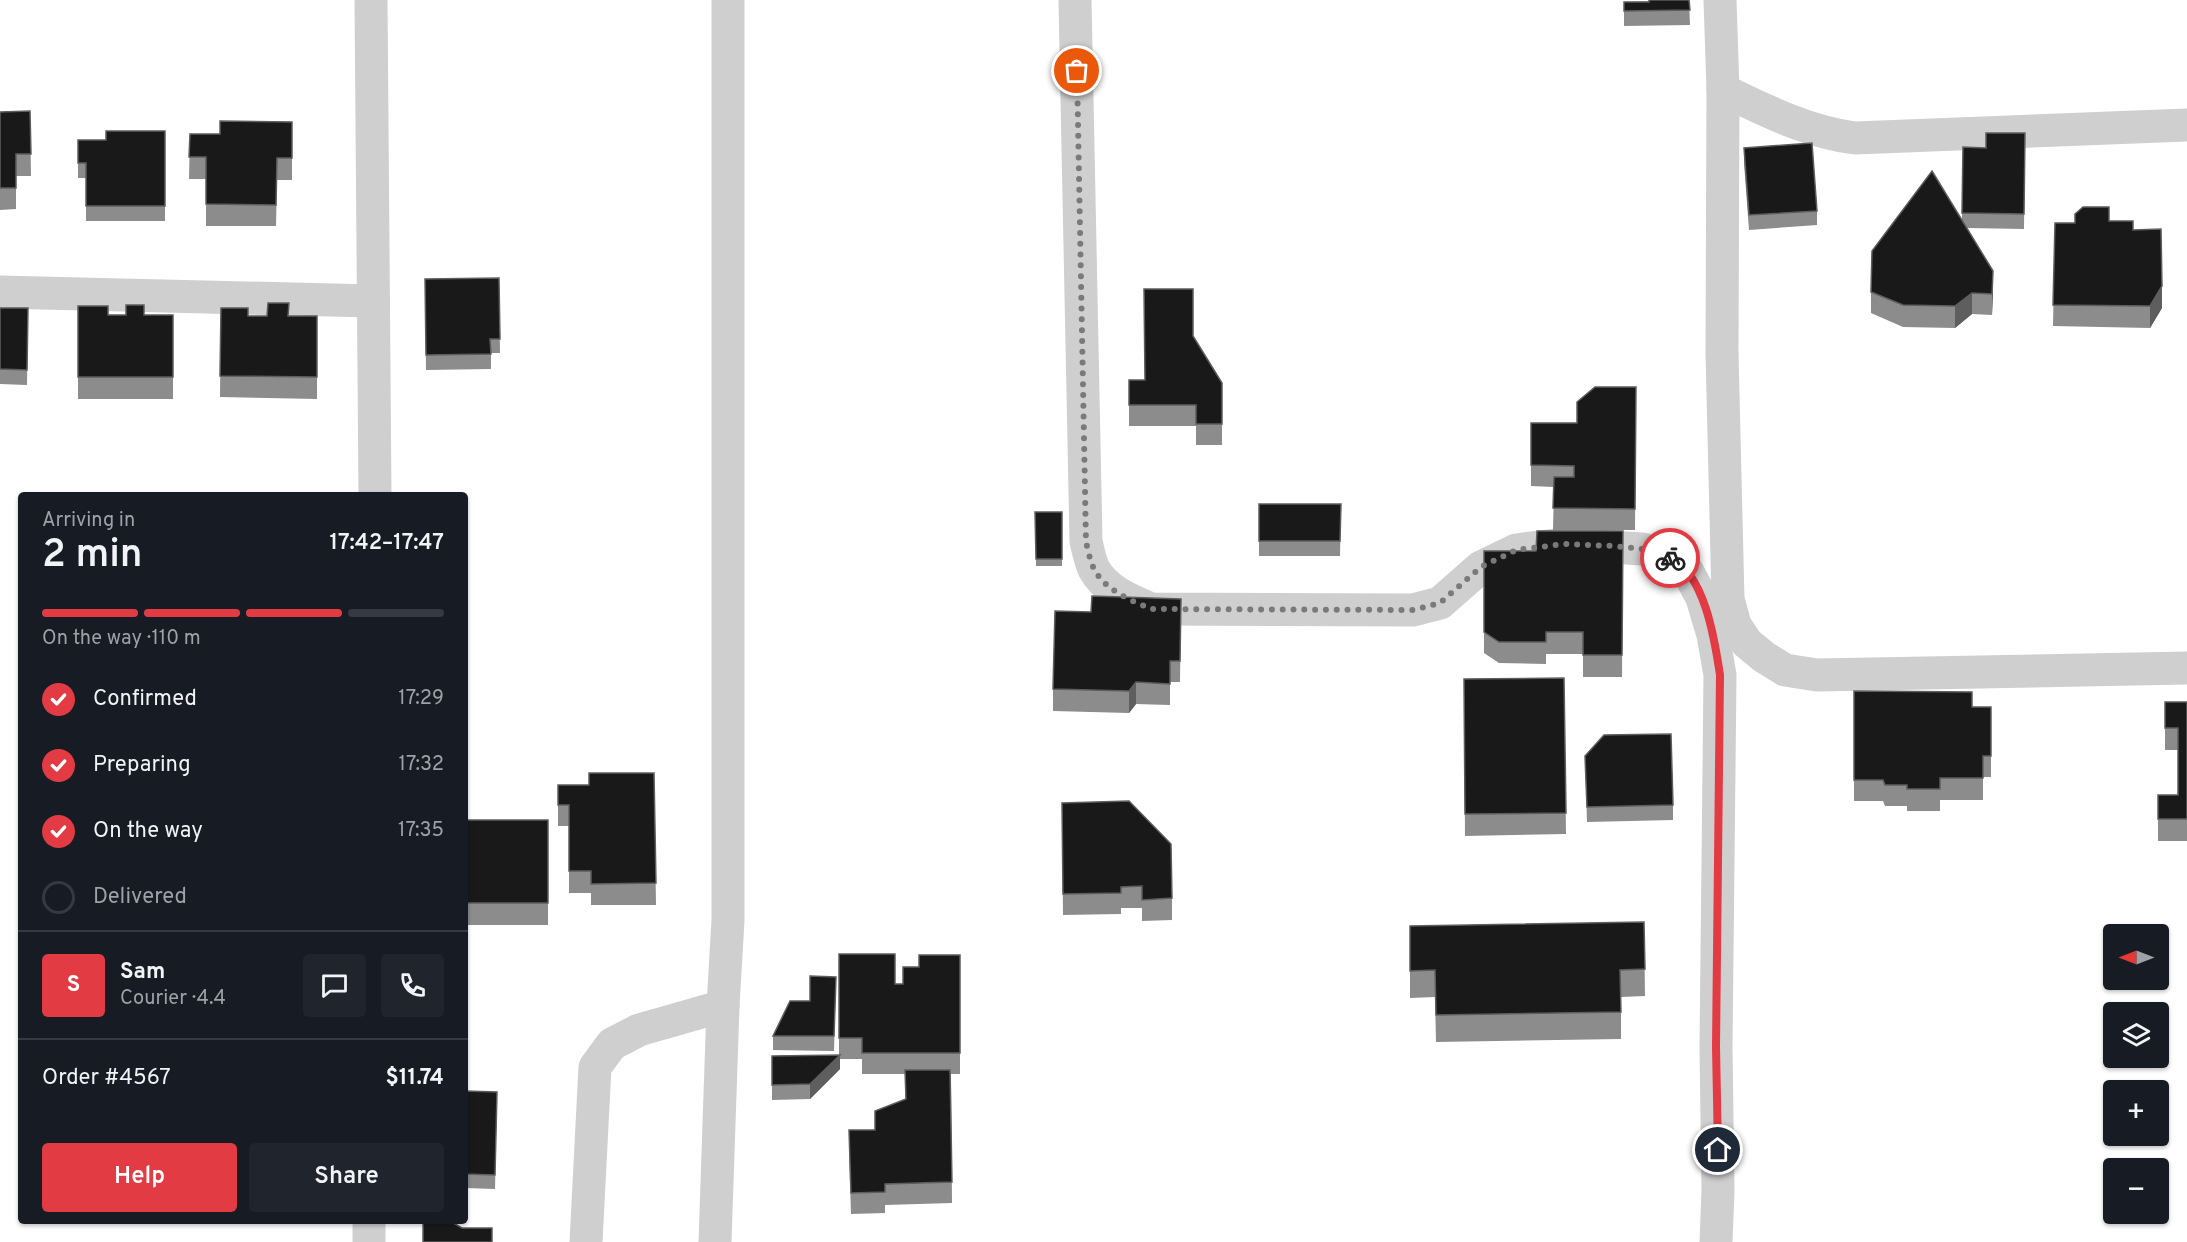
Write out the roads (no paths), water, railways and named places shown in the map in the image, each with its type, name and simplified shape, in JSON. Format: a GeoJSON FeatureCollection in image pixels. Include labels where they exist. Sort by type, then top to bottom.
{"type":"FeatureCollection","features":[{"type":"Feature","properties":{"kind":"street"},"geometry":{"type":"LineString","coordinates":[[371,0],[375,492]]}},
{"type":"Feature","properties":{"kind":"street"},"geometry":{"type":"LineString","coordinates":[[715,1242],[728,920],[728,0]]}},
{"type":"Feature","properties":{"kind":"street"},"geometry":{"type":"LineString","coordinates":[[1075,0],[1086,542],[1094,569],[1108,586],[1129,600],[1151,609],[1413,610],[1440,603],[1481,567],[1516,550],[1564,544],[1613,546],[1660,553],[1677,560],[1688,572],[1701,598],[1713,635],[1720,675],[1716,1242]]}},
{"type":"Feature","properties":{"kind":"street"},"geometry":{"type":"LineString","coordinates":[[1720,0],[1723,90],[1722,353],[1728,599],[1735,625],[1747,643],[1785,670],[1817,675],[2187,668]]}},
{"type":"Feature","properties":{"kind":"street"},"geometry":{"type":"LineString","coordinates":[[1723,90],[1801,125],[1829,135],[1856,138],[2187,125]]}},
{"type":"Feature","properties":{"kind":"street"},"geometry":{"type":"LineString","coordinates":[[0,292],[373,301]]}},
{"type":"Feature","properties":{"kind":"street"},"geometry":{"type":"LineString","coordinates":[[586,1242],[595,1067],[612,1044],[639,1030],[723,1006]]}},
{"type":"Feature","properties":{"kind":"street"},"geometry":{"type":"LineString","coordinates":[[369,1224],[369,1242]]}}]}
